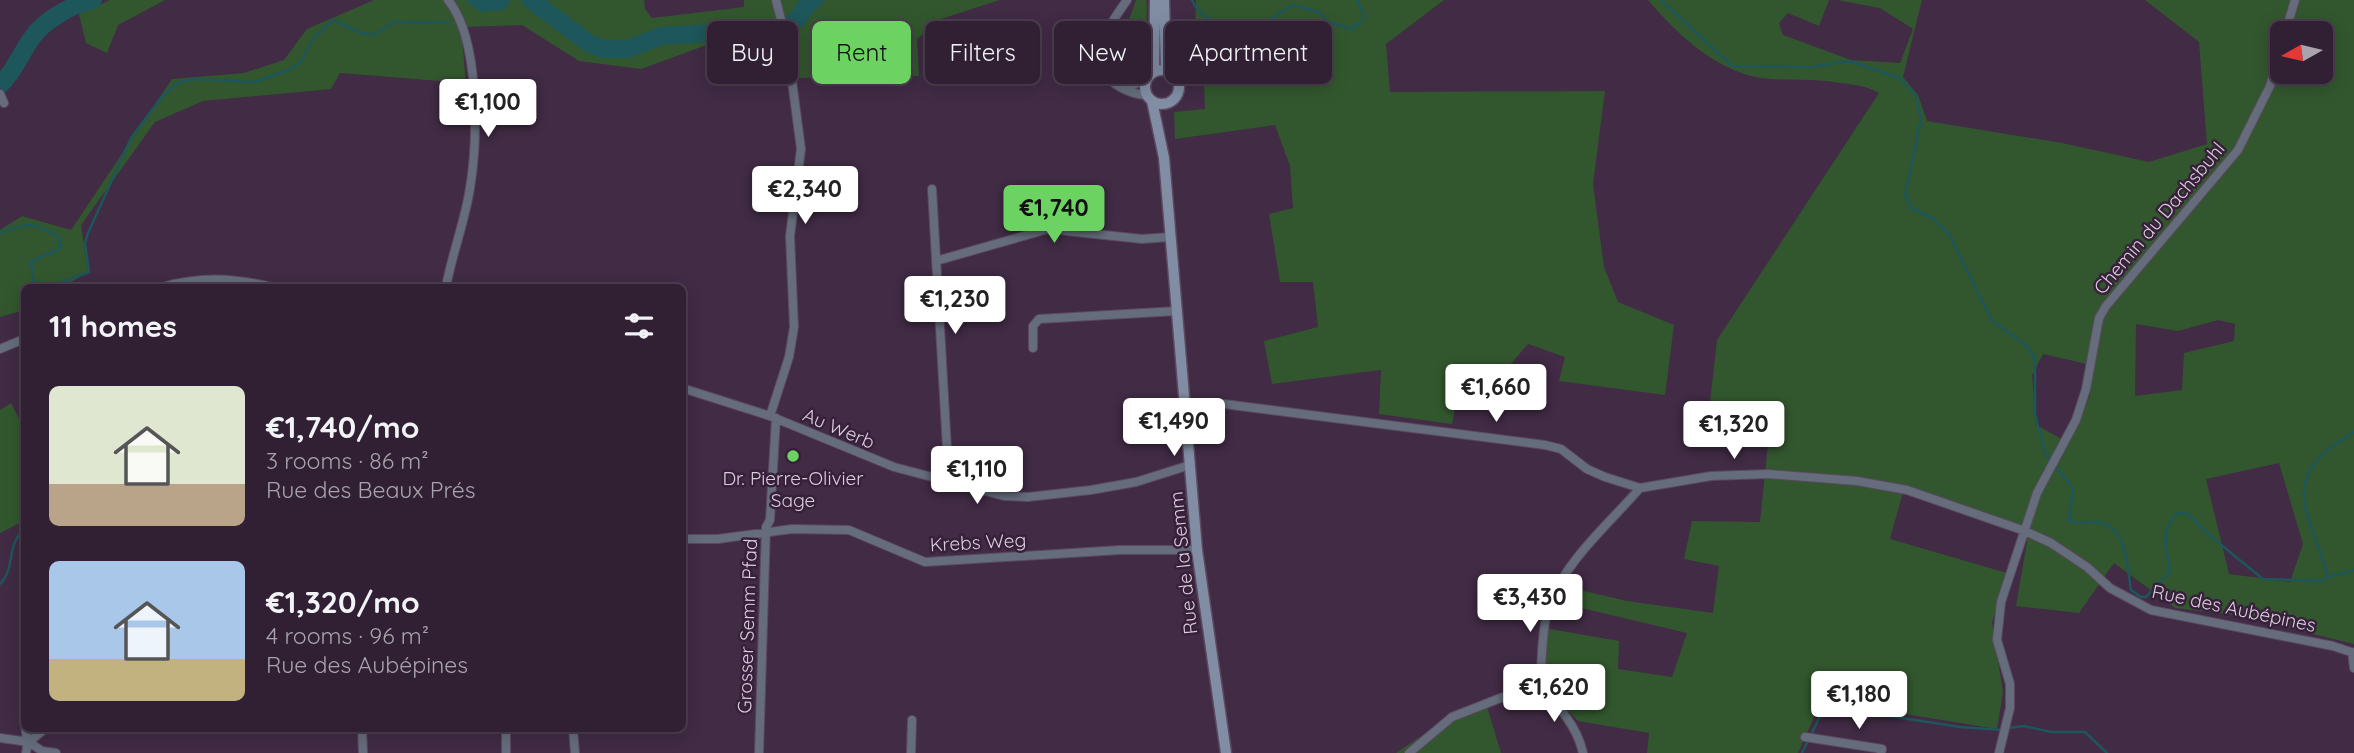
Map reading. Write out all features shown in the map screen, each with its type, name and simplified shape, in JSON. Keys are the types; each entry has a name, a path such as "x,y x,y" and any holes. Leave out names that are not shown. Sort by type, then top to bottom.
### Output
{"main road":[{"path":"1155,0 1151,75 1165,71"},
{"path":"1164,0 1165,36"},
{"path":"1146,84 1150,98 1168,103 1177,95 1177,84"},
{"name":"Rue de la Semm","path":"1150,98 1164,158"},
{"name":"Rue de la Semm","path":"1168,103 1164,158 1197,550 1226,753"}],"street":[{"path":"447,284 470,190 474,157 469,49 464,26 448,0"},
{"name":"Grosser Semm Pfad","path":"758,753 773,417 794,327 790,236 801,149 785,34 776,0"},
{"path":"1127,0 1101,42 1098,52 1104,75 1114,85 1150,98"},
{"path":"2289,21 2295,0"},
{"path":"1126,89 1135,84"},
{"name":"Chemin du Dachsbuhl","path":"2000,753 2010,708 2010,684 1997,640 1997,623 2025,531 2047,471 2080,410 2102,312 2238,150 2271,84"},
{"path":"932,189 949,483"},
{"path":"936,261 1048,229 1142,239 1170,237"},
{"path":"206,283 230,278 258,284"},
{"path":"1033,348 1033,326 1039,319 1177,311"},
{"path":"0,349 21,340"},
{"name":"Au Werb","path":"686,389 773,417 862,455 982,492 1028,497 1136,482 1190,465"},
{"name":"Rue des Aubépines","path":"1185,404 1224,404 1542,445 1561,449 1587,469 1605,477 1640,488 1711,476 1796,474 1907,490 2025,531 2051,543 2087,567 2110,588 2151,610 2333,646 2353,653"},
{"path":"1539,689 1547,615 1554,594 1579,557 1640,488"},
{"name":"Krebs Weg","path":"686,539 766,534 792,529 849,530 925,562 1120,550 1197,550"},
{"path":"2353,653 2354,668"},
{"path":"1409,753 1452,717 1503,697 1539,689"},
{"path":"1539,689 1559,706 1575,730 1583,753"},
{"path":"911,753 912,720"},
{"path":"25,732 29,742"},
{"path":"26,753 29,742 41,732"},
{"path":"362,732 363,753"},
{"path":"506,732 506,753"},
{"path":"573,732 575,753"},
{"path":"1805,737 1882,749 1881,753"},
{"path":"0,738 29,742 43,751 56,753"}],"shaded area":[{"path":"110,0 165,0 118,25 107,53 86,43 79,14"},
{"path":"374,0 644,0 645,9 652,18 744,7 744,0 1000,0 939,21 925,21 925,32 917,39 919,76 911,76 911,21 812,21 812,78 798,78 798,21 707,21 707,45 641,69 579,61 522,25 461,27 466,83 340,73 331,89 203,101 155,122 81,225 88,272 68,284 21,284 21,311 0,317 0,230 22,216 71,230 172,79 244,73 284,60 307,29"},
{"path":"465,0 511,0 504,10 480,12"},
{"path":"1136,0 1146,0 1147,21 1128,21"},
{"path":"1196,0 1444,0 1386,44 1390,92 1605,91 1593,184 1604,267 1618,302 1674,325 1665,395 1559,381 1565,357 1528,344 1484,395 1459,388 1452,424 1379,414 1381,370 1272,384 1264,341 1318,327 1313,282 1280,282 1269,214 1293,208 1290,166 1275,125 1175,139 1174,112 1205,109 1204,84 1332,84 1332,21 1196,21"},
{"path":"1648,0 1829,0 1819,26 1788,13 1779,23 1783,35 1851,60 1900,63 1913,29 1880,8 1837,0 1922,0 1903,77 1918,95 1927,121 2062,143 2149,162 2207,144 2199,42 2145,0 2354,0 2354,644 2235,615 2175,608 2114,563 2079,613 2016,606 2028,536 1903,492 1890,539 2007,573 1992,623 2003,692 1997,729 1825,701 1817,711 1798,753 1647,753 1649,733 1578,721 1542,684 1544,628 1619,641 1618,669 1672,677 1687,633 1556,602 1567,587 1627,601 1713,613 1719,566 1684,559 1692,521 1760,522 1771,414 1709,411 1717,340 1879,93 1854,85 1818,80 1751,76 1721,64 1682,35","holes":["2218,320 2235,324 2234,341 2184,353 2182,390 2135,396 2136,324 2178,331","2043,354 2087,364 2090,395 2069,443 2036,425 2032,375","2279,463 2303,544 2290,582 2229,574 2206,479"]},
{"path":"11,403 21,422 21,522 0,533 0,410"},
{"path":"1485,700 1501,753 1396,753 1464,707"}],"waterway":[{"path":"0,85 36,32 67,10 93,0"},
{"path":"531,0 590,44 603,49 628,49 661,36 775,29 793,22 814,0"},
{"path":"1192,0 1201,13 1215,22 1232,28 1248,29 1265,23 1292,5 1318,12 1328,22 1352,29 1365,17 1357,0"},
{"path":"1661,0 1732,66 1810,67 1849,61 1900,78 1916,96 1921,119 1905,195 1911,208 1932,218 1949,234 1992,321 2027,346 2035,359 2035,414 2045,453 2051,461"},
{"path":"56,284 89,272 85,243 88,233 131,138 161,98 178,83 193,79 255,82 286,71 300,63 314,38 333,20 361,33 374,35 394,22 450,23"},
{"path":"0,233 30,225 43,228 59,237 60,249 31,261 33,280 39,284"},
{"path":"2055,466 2073,488 2069,521 2096,522 2114,531 2124,548 2131,590 2141,597 2146,597 2170,571 2166,533 2177,513 2188,514 2209,535 2263,579 2322,581 2328,577 2307,514 2304,497 2306,480 2314,465 2329,449 2354,432"},
{"path":"0,584 8,571 15,542 21,533"},
{"path":"2328,577 2354,570"},
{"path":"1802,753 1825,706 1960,727 2002,730"},
{"path":"2008,728 2024,726 2051,732 2085,732 2107,753"}],"place":[{"name":"Dr. Pierre-Olivier Sage","path":"793,456"}]}
